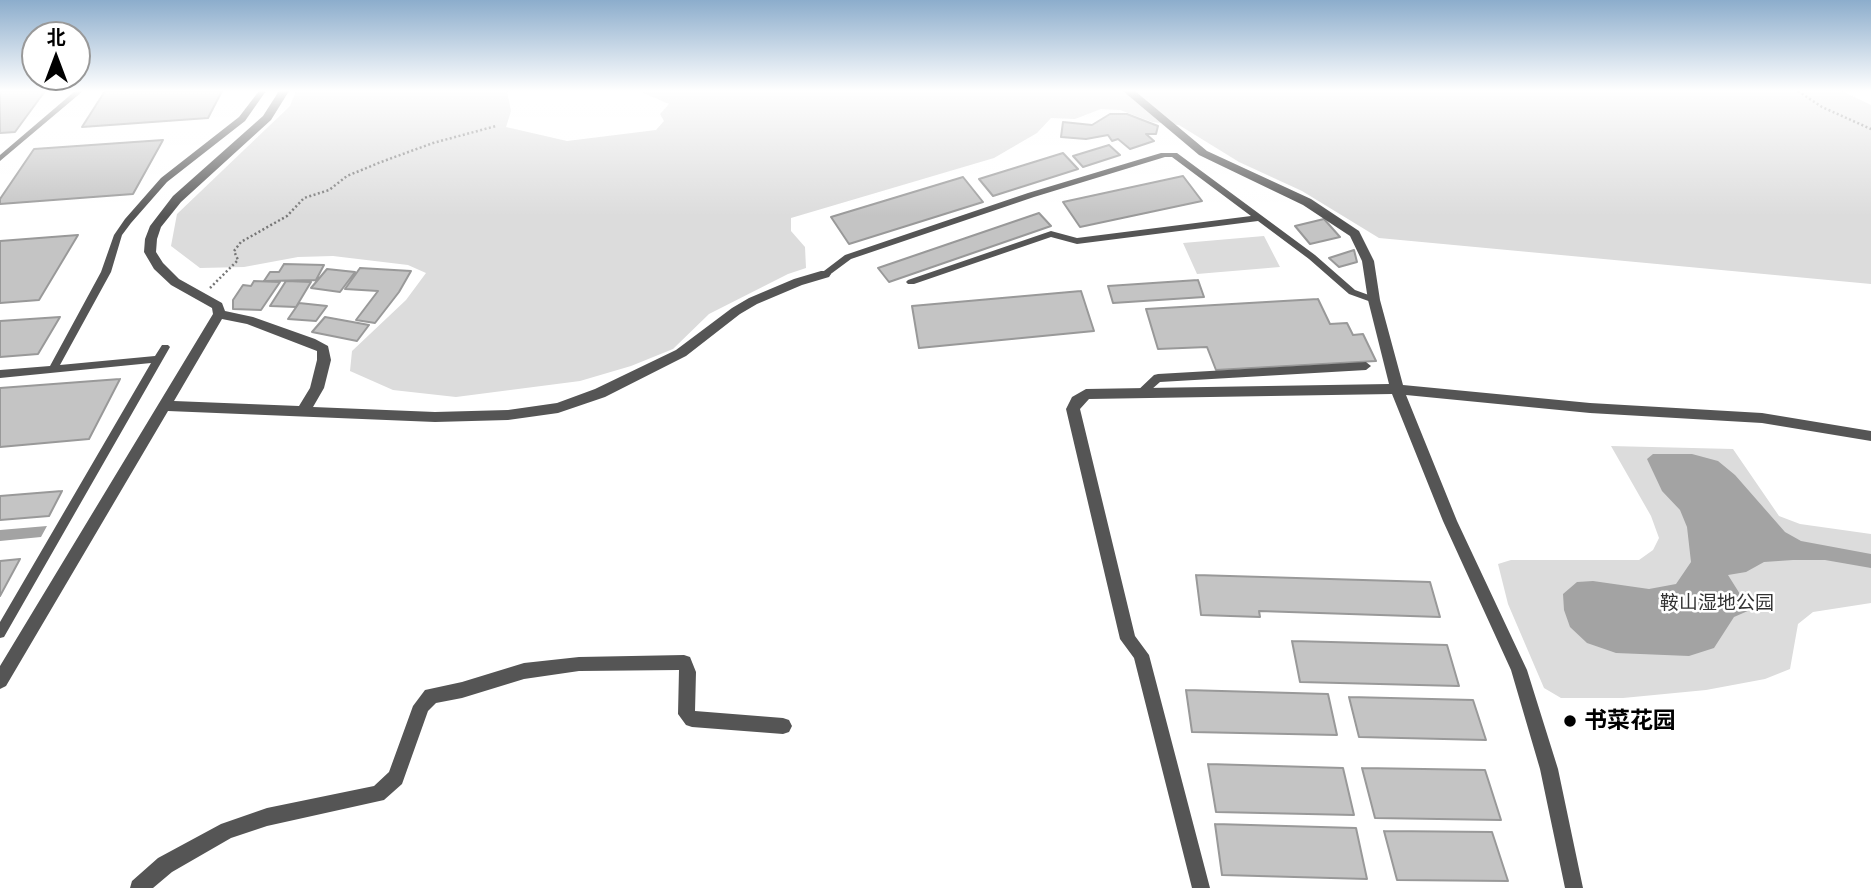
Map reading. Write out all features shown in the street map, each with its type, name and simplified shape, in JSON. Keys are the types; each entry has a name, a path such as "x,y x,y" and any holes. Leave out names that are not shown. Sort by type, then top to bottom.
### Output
{"street":[{"path":"0,681 219,314 218,306 175,282 158,266 150,252 151,239 165,212 213,164 250,132"},
{"path":"1178,132 1203,153 1307,202 1355,234 1368,261 1374,300 1397,389 1450,521 1519,670 1549,769 1574,888"},
{"path":"164,406 435,417 508,415 558,408 600,393 681,354 753,301 797,282 825,274"},
{"path":"219,314 249,320 323,349 324,360 317,388 304,410"},
{"path":"1200,888 1141,655 1128,639 1073,409 1077,401 1086,394 1397,389 1590,408 1762,418 1871,436"},
{"path":"139,888 165,865 227,830 267,817 378,794 396,778 421,706 431,696 462,690 524,671 579,664 684,662 688,672 686,714 692,719 782,726"}],"lane":[{"path":"0,159 32,132"},
{"path":"53,369 106,272 118,235 128,221 164,180 225,132"},
{"path":"825,274 848,257 1031,195 1164,155 1183,159 1352,292 1374,300"},
{"path":"911,282 1051,234 1077,242 1260,218"},
{"path":"0,633 165,347"},
{"path":"0,374 158,359"},
{"path":"1139,394 1158,378 1366,366"}],"path":[{"path":"202,298 238,260 234,251 241,242 287,216 304,198 329,190 347,176 381,162 472,132"}],"green space":[{"path":"262,132 530,132 567,141 636,132 1038,132 994,158 791,218 791,231 805,247 806,268 788,274 709,314 673,349 631,366 580,381 456,397 393,390 350,371 352,351 406,300 426,273 408,265 333,256 298,257 244,267 200,268 171,246 177,214"},
{"path":"1191,132 1871,132 1871,284 1379,238 1302,191 1239,162"},
{"path":"1264,236 1280,267 1197,274 1183,243"},
{"name":"鞍山湿地公园","path":"1611,446 1733,449 1779,516 1800,524 1871,534 1871,603 1813,612 1798,624 1790,669 1765,679 1706,690 1623,698 1561,698 1544,688 1508,604 1498,564 1511,560 1639,560 1653,550 1659,538 1651,516"}],"shaded area":[{"path":"1653,454 1692,454 1718,461 1735,475 1785,532 1801,541 1871,554 1871,568 1825,560 1793,560 1764,562 1746,572 1728,575 1750,610 1734,617 1714,648 1689,656 1616,653 1587,643 1570,627 1564,610 1563,594 1577,582 1593,581 1649,589 1676,584 1691,562 1687,527 1680,510 1662,491 1647,459"},
{"path":"47,526 41,537 0,541 0,530"}],"building":[{"path":"1062,132 1156,132 1146,134 1154,141 1130,149 1118,139 1112,141 1108,135 1086,139 1061,137"},
{"path":"163,140 133,194 0,204 0,199 34,149"},
{"path":"1109,145 1120,155 1083,167 1073,156"},
{"path":"1063,153 1078,169 993,196 979,179"},
{"path":"1183,176 1202,201 1080,227 1063,202"},
{"path":"963,177 983,202 849,244 831,217"},
{"path":"1039,213 1051,226 889,282 878,268"},
{"path":"1324,219 1340,237 1310,244 1295,226"},
{"path":"78,235 39,300 0,303 0,241"},
{"path":"1354,250 1357,262 1339,267 1329,258"},
{"path":"284,264 324,265 316,280 264,281 270,272 279,272"},
{"path":"360,268 411,271 375,323 356,320 378,291 345,289"},
{"path":"327,269 355,272 340,292 311,288"},
{"path":"1198,280 1204,297 1113,303 1108,286"},
{"path":"254,281 280,282 261,310 233,309 233,300 243,285 251,286"},
{"path":"286,281 311,282 296,307 270,306"},
{"path":"1081,291 1094,331 919,348 912,306"},
{"path":"1318,299 1330,324 1347,323 1353,335 1363,334 1376,361 1216,370 1207,347 1158,349 1146,309"},
{"path":"299,303 327,306 316,321 288,319"},
{"path":"60,317 38,354 0,357 0,321"},
{"path":"325,317 369,325 357,341 312,332"},
{"path":"120,379 89,439 0,447 0,388"},
{"path":"62,491 49,516 0,520 0,496"},
{"path":"20,559 0,596 0,561"},
{"path":"1196,575 1430,582 1440,617 1259,611 1260,617 1201,615"},
{"path":"1292,641 1447,645 1459,686 1300,682"},
{"path":"1186,690 1328,694 1337,735 1192,732"},
{"path":"1349,697 1473,700 1486,740 1359,737"},
{"path":"1208,764 1343,768 1354,815 1216,812"},
{"path":"1362,768 1485,770 1501,820 1375,818"},
{"path":"1215,824 1356,828 1367,879 1222,875"},
{"path":"1384,831 1492,832 1508,881 1397,880"}],"place":[{"name":"书菜花园","path":"1570,721"}]}
